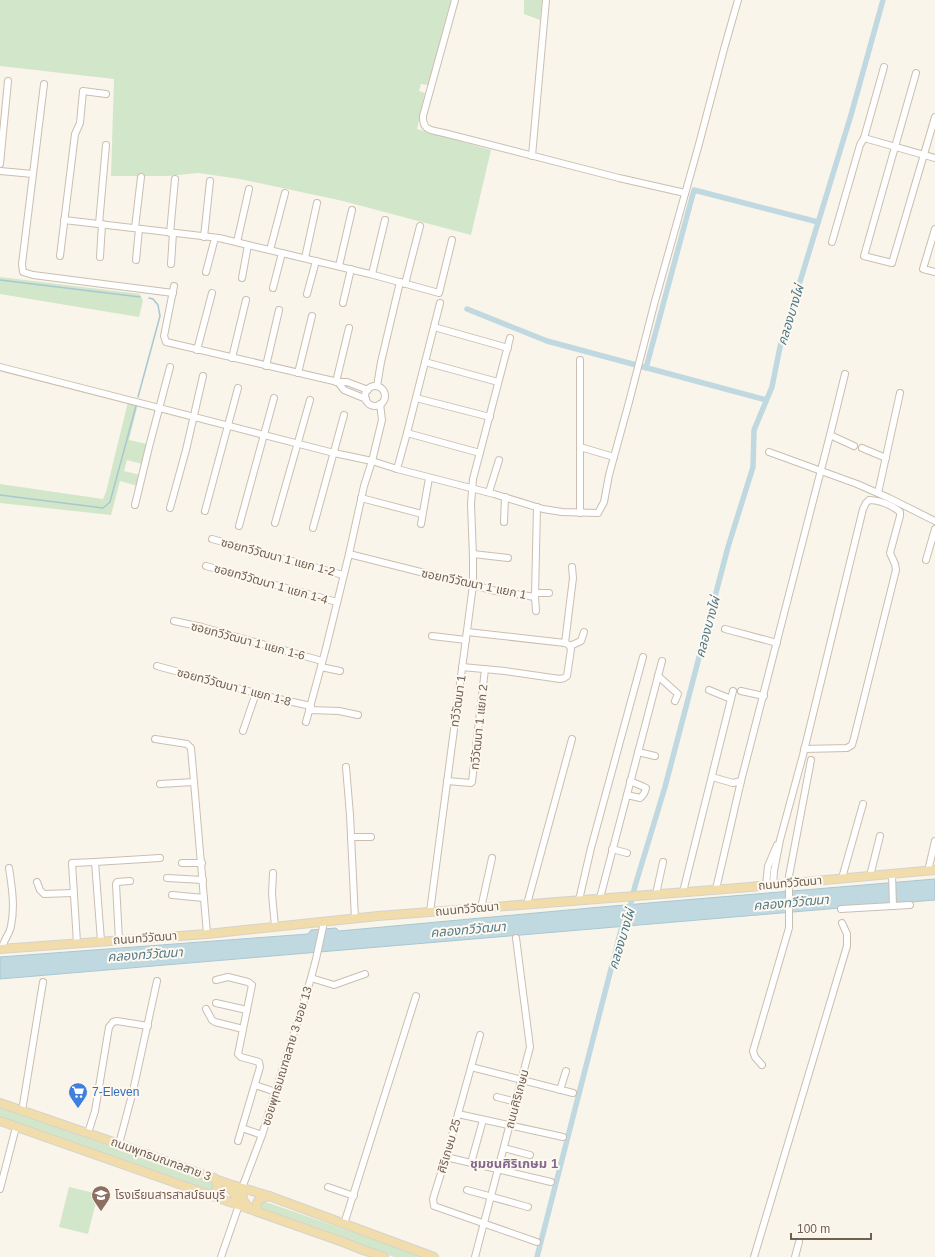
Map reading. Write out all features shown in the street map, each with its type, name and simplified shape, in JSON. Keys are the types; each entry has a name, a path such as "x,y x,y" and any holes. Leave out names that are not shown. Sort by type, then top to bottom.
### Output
{"main road":[{"name":"ถนนทวีวัฒนา","path":"1,949 207,934 275,927 323,926 355,919 430,912 842,878 870,876 892,878 932,870"},
{"name":"ถนนพุทธมณฑลสาย 3","path":"0,1103 226,1183 269,1196 434,1257"},
{"name":"ถนนพุทธมณฑลสาย 3","path":"0,1121 384,1257"},
{"path":"209,1195 215,1192 218,1186 214,1178"},
{"path":"226,1183 234,1193 239,1206"},
{"path":"242,1188 243,1200 255,1211 257,1202 262,1197 269,1196"}],"street":[{"path":"455,0 423,116 422,123 425,126 430,130 685,193"},
{"path":"532,156 546,0"},
{"path":"0,367 298,444 372,461 429,478 489,492 537,507 562,512 598,513 602,508 660,280 738,0"},
{"path":"832,242 884,67"},
{"path":"916,73 864,256 892,263 935,116"},
{"path":"0,164 8,81"},
{"path":"44,84 22,264 23,272 33,275 173,290 164,336 166,342 337,382 347,382 368,390"},
{"path":"60,256 75,134 80,123 83,91 106,94"},
{"path":"864,138 935,158"},
{"path":"100,257 106,145"},
{"path":"0,171 33,174"},
{"path":"136,260 140,177"},
{"path":"171,264 175,179"},
{"path":"204,237 210,181"},
{"path":"237,242 249,189"},
{"path":"270,250 285,193"},
{"path":"305,258 318,203"},
{"path":"339,266 352,210"},
{"path":"64,220 237,242 372,274 439,293 452,240"},
{"path":"372,274 385,220"},
{"path":"377,386 381,362 402,283 420,226"},
{"path":"935,229 923,269 935,272"},
{"path":"206,272 215,238"},
{"path":"242,278 248,245"},
{"path":"274,288 282,253"},
{"path":"307,294 316,261"},
{"path":"343,304 351,269"},
{"path":"197,350 212,293"},
{"path":"232,358 246,300"},
{"path":"397,469 440,303"},
{"path":"266,366 279,310"},
{"path":"298,373 312,316"},
{"path":"434,327 508,348"},
{"path":"337,382 349,328"},
{"name":"ทวีวัฒนา 1","path":"430,912 473,585 471,492 473,479 510,338"},
{"path":"580,360 580,513"},
{"path":"424,362 498,382"},
{"path":"135,504 170,367"},
{"path":"716,889 741,782 822,470 845,374"},
{"path":"170,508 203,376"},
{"path":"337,382 344,390 366,399 373,405 380,404 384,401 385,394 382,388 372,386 366,393 366,399"},
{"path":"205,511 238,388"},
{"path":"878,493 900,393"},
{"path":"239,526 274,398"},
{"path":"416,398 490,417"},
{"path":"275,523 310,400"},
{"path":"306,722 322,664 361,498 382,420 380,404"},
{"path":"313,528 344,415"},
{"path":"407,433 480,453"},
{"path":"830,435 854,446"},
{"path":"580,447 614,457"},
{"path":"862,448 886,458"},
{"path":"769,452 822,470 878,493 935,521"},
{"path":"489,492 499,460"},
{"path":"421,524 429,478"},
{"path":"504,522 505,497"},
{"path":"361,498 422,514"},
{"path":"770,885 768,866 773,852 780,840 864,509 869,500 879,502 900,512 890,553 896,570 852,745 847,748 804,749"},
{"name":"ซอยทวีวัฒนา 1 แยก 1","path":"349,554 513,594 535,595 537,507"},
{"path":"926,560 935,529"},
{"name":"ซอยทวีวัฒนา 1 แยก 1-2","path":"212,540 343,575"},
{"path":"473,554 508,558"},
{"name":"ซอยทวีวัฒนา 1 แยก 1-4","path":"206,566 337,602"},
{"path":"462,666 560,679 567,676 571,649 568,645 573,578 572,567"},
{"path":"536,611 535,595 549,593"},
{"name":"ซอยทวีวัฒนา 1 แยก 1-6","path":"174,621 202,627 322,664 340,671"},
{"path":"725,629 777,643"},
{"path":"467,632 568,645 581,641 584,632"},
{"path":"432,636 466,640"},
{"path":"579,900 591,848 643,657"},
{"path":"600,898 662,661"},
{"name":"ซอยทวีวัฒนา 1 แยก 1-8","path":"157,666 310,708 339,711 358,715"},
{"name":"ทวีวัฒนา 1 แยก 2","path":"447,781 464,783 472,782 485,669"},
{"path":"658,676 678,694 675,701"},
{"path":"709,690 731,699"},
{"path":"683,892 733,691"},
{"path":"741,691 764,696"},
{"path":"243,731 256,693"},
{"path":"155,739 189,745 191,748 207,934"},
{"path":"527,904 572,739"},
{"path":"638,752 655,756"},
{"path":"762,1065 755,1058 753,1052 790,923 788,883 799,815 811,760"},
{"path":"346,767 355,919"},
{"path":"712,777 733,783 741,782"},
{"path":"627,795 640,798 646,791 646,788 630,781"},
{"path":"160,784 194,782"},
{"path":"842,878 863,804"},
{"path":"870,876 880,836"},
{"path":"351,837 371,837"},
{"path":"932,870 935,841"},
{"path":"612,849 627,853"},
{"path":"77,943 72,863 160,858"},
{"path":"481,908 492,858"},
{"path":"95,862 101,941"},
{"path":"656,894 663,862"},
{"path":"182,863 202,863"},
{"path":"1,949 3,941 11,926 13,913 9,868"},
{"path":"273,873 272,894 275,927"},
{"path":"166,878 203,880"},
{"path":"892,878 893,906"},
{"path":"119,940 116,884 117,882 130,881"},
{"path":"37,882 40,890 44,894 73,893"},
{"path":"172,895 204,898"},
{"path":"841,909 910,905"},
{"path":"754,1257 847,946 847,934 842,923"},
{"name":"ซอยพุทธมณฑลสาย 3 ซอย 13","path":"242,1188 276,1092 311,978 323,926"},
{"name":"ถนนศิริเกษม","path":"475,1257 530,1047 516,938"},
{"path":"311,978 334,985 365,974"},
{"path":"216,980 228,977 251,983 244,1029 238,1054 241,1057 259,1062 260,1064 238,1141"},
{"path":"119,1144 133,1091 157,981"},
{"path":"22,1111 43,982"},
{"path":"344,1224 416,996"},
{"path":"216,1003 247,1010"},
{"path":"206,1009 212,1020 215,1022 244,1029"},
{"path":"88,1134 95,1110 109,1027 113,1022 117,1021 148,1026"},
{"name":"ศิริเกษม 25","path":"480,1035 433,1199 433,1204 434,1206 484,1223"},
{"path":"471,1068 573,1093"},
{"path":"560,1090 566,1071"},
{"path":"255,1085 276,1092"},
{"path":"497,1097 516,1102"},
{"path":"458,1114 563,1137"},
{"path":"470,1163 483,1120"},
{"path":"0,1189 16,1127"},
{"path":"242,1128 262,1135"},
{"path":"504,1148 530,1155"},
{"path":"446,1157 551,1182"},
{"path":"328,1187 354,1196"},
{"path":"467,1190 491,1198 528,1207"},
{"path":"221,1257 239,1206"},
{"path":"484,1223 537,1242"},
{"path":"795,1257 800,1242"}],"green space":[{"path":"0,0 451,0 428,85 421,84 419,91 425,93 417,129 491,150 471,235 343,201 240,179 198,173 168,176 111,176 114,79 0,66"},
{"path":"524,0 542,0 540,20 524,14"},
{"path":"0,277 140,294 143,301 139,317 0,294"},
{"path":"128,402 138,404 129,440 147,444 142,464 127,460 124,471 140,475 138,486 120,481 111,515 0,503 0,484 103,499"},
{"path":"0,1107 213,1183 214,1186 209,1191 0,1117"},
{"path":"69,1187 98,1194 88,1234 59,1227"},
{"path":"266,1202 424,1257 394,1257 352,1243 261,1209 259,1203"}],"water":[{"name":"คลองทวีวัฒนา","path":"935,879 935,900 0,979 0,957 308,934 311,930 336,928 339,931"}],"waterway":[{"name":"คลองบางไผ่","path":"629,911 635,886 665,787 728,547 753,467 754,430 772,387 780,347 851,115 883,0"},
{"path":"646,368 694,190 818,222"},
{"path":"0,280 140,297"},
{"path":"138,397 160,316 158,305 153,299 149,298"},
{"path":"467,309 547,341 766,400"},
{"path":"0,495 103,508 110,502 136,406"},
{"name":"คลองบางไผ่","path":"537,1257 621,930 626,921"}],"place":[{"name":"7-Eleven","path":"78,1109"},
{"name":"โรงเรียนสารสาสน์ธนบุรี","path":"101,1212"}],"district":[{"name":"ชุมชนศิริเกษม 1","path":"514,1163"}]}
